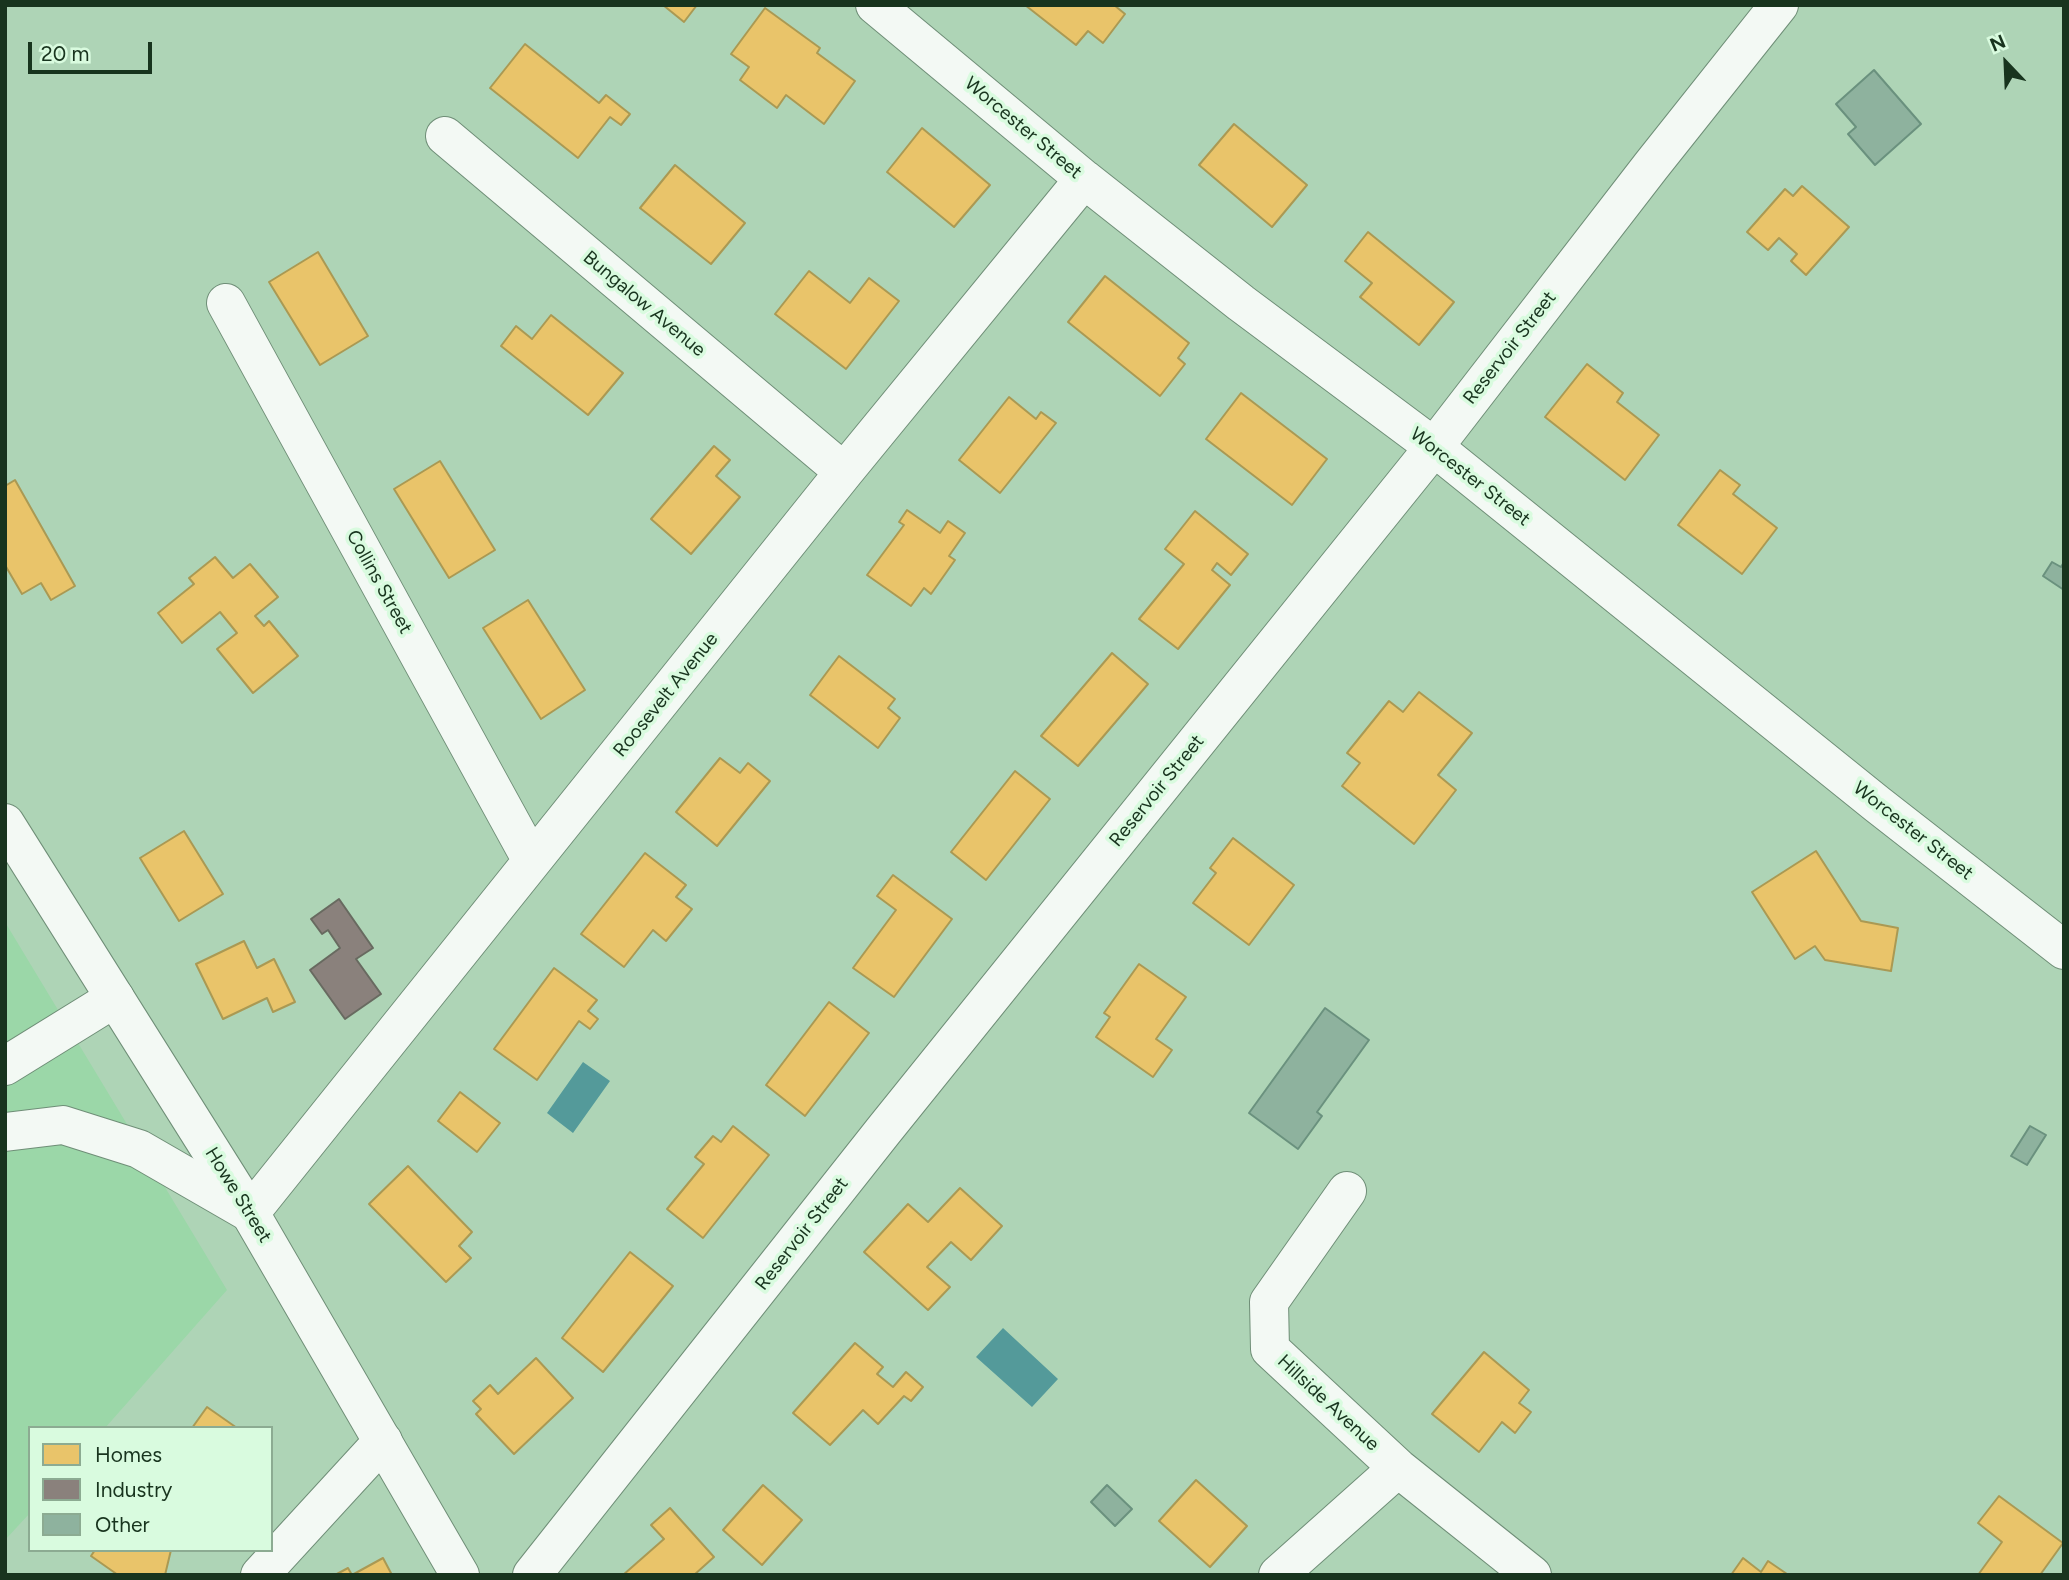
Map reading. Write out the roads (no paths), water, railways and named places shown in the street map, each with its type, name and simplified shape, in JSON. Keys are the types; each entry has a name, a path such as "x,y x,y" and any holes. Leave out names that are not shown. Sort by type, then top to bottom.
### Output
{"street":[{"name":"Worcester Street","path":"875,5 1084,179 1241,303 1434,447 1877,804 2064,950"},
{"name":"Reservoir Street","path":"532,1575 884,1130 1434,447 1642,177 1779,5"},
{"name":"Bungalow Avenue","path":"445,136 844,472"},
{"name":"Roosevelt Avenue","path":"250,1213 844,472 1084,179"},
{"name":"Collins Street","path":"226,303 532,861"},
{"name":"Howe Street","path":"5,823 250,1213 460,1575"},
{"path":"5,1066 115,998"},
{"path":"5,1132 63,1125 139,1149 250,1213"},
{"name":"Hillside Avenue","path":"1347,1191 1269,1302 1270,1349 1398,1468 1532,1575"},
{"path":"260,1575 383,1441"},
{"path":"1278,1575 1398,1468"}],"water":[{"path":"583,1062 610,1081 573,1133 547,1113"},
{"path":"1003,1328 1058,1379 1032,1407 976,1357"}]}
